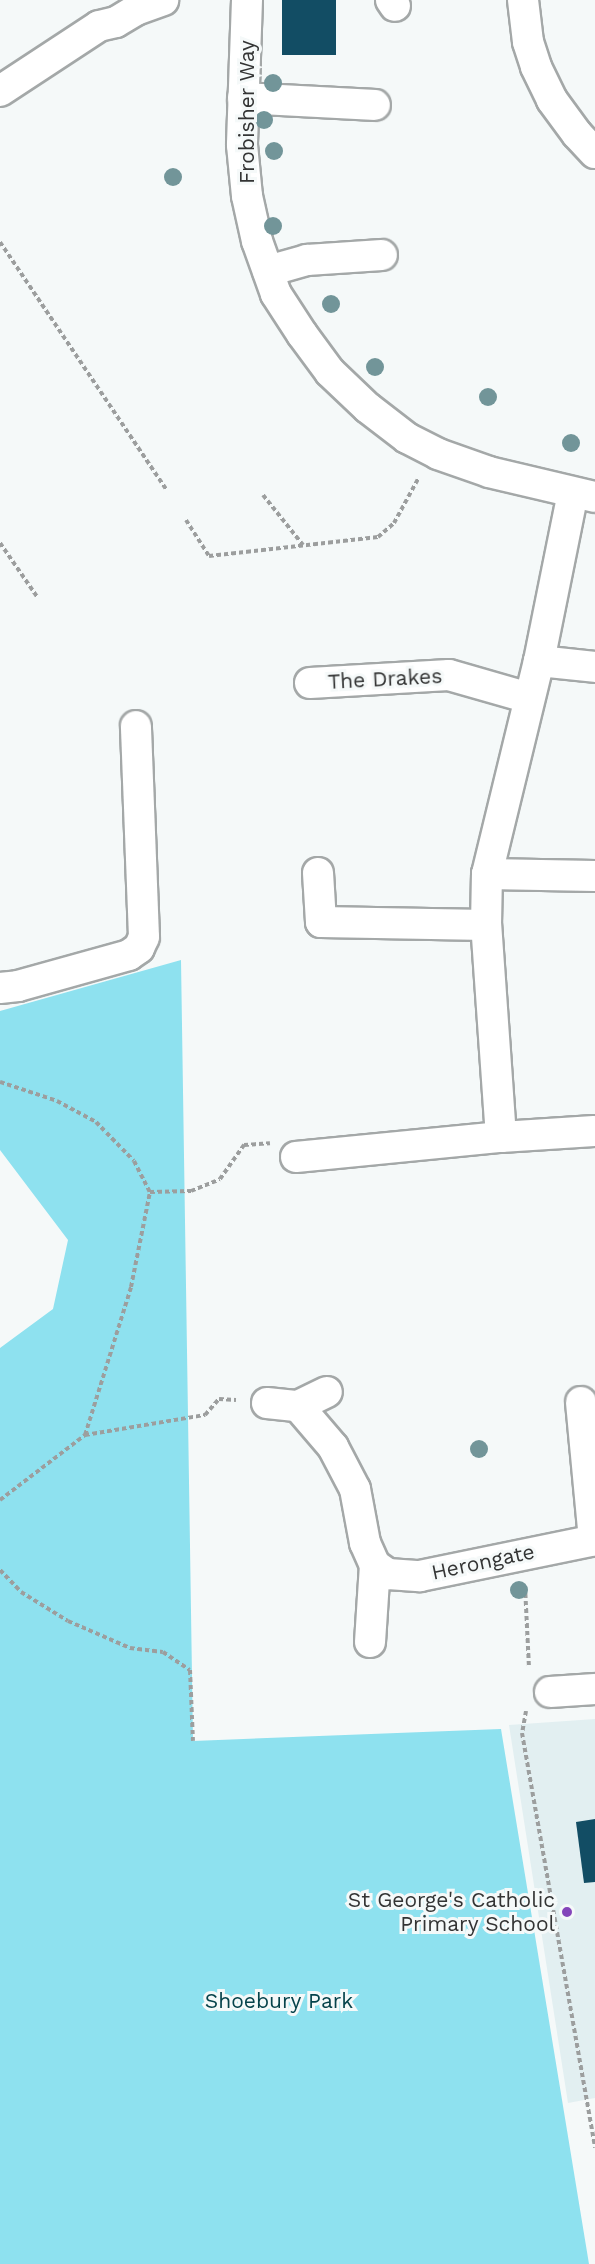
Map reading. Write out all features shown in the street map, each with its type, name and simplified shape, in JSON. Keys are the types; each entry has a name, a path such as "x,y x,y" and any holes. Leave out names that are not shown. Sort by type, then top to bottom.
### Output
{"street":[{"path":"0,91 99,26 116,22 136,10 163,0"},
{"path":"235,0 247,0"},
{"name":"Frobisher Way","path":"247,0 242,145 247,196 257,241 276,294 330,372 368,408 407,438 438,454 489,472 584,495"},
{"path":"523,0 528,42 536,68 552,100 577,134 595,153"},
{"path":"243,98 375,105"},
{"path":"268,272 307,260 382,255"},
{"path":"501,1137 486,926 487,874 529,698 584,495"},
{"path":"539,661 595,667"},
{"name":"The Drakes","path":"310,683 449,675 529,698"},
{"path":"0,988 18,986 129,955 139,948 144,937 136,726"},
{"path":"318,873 321,922 486,926"},
{"path":"487,874 595,876"},
{"path":"296,1158 501,1137 594,1131"},
{"path":"267,1403 298,1406 327,1392"},
{"name":"Herongate","path":"375,1564 387,1574 420,1576 524,1552 595,1540 581,1402"},
{"path":"298,1406 333,1447 356,1489 365,1543 375,1564 370,1642"},
{"path":"535,1692 595,1689"}],"path":[{"path":"0,242 166,489"},
{"path":"186,520 209,556 378,537 394,523 418,479"},
{"path":"263,495 303,545"},
{"path":"0,543 38,598"},
{"path":"0,1082 57,1101 96,1122 134,1161 150,1192 131,1287 85,1435"},
{"path":"150,1192 191,1191 220,1179 244,1145 295,1141 296,1158"},
{"path":"0,1500 85,1435 205,1415 219,1399 267,1403"},
{"path":"524,1552 535,1692 522,1733 595,2148"},
{"path":"0,1570 21,1592 68,1621 130,1648 164,1652 189,1671 193,1741"}],"shaded area":[{"name":"St George's Catholic Primary School","path":"595,1719 595,2098 568,2103 509,1725"}],"green space":[{"name":"Shoebury Park","path":"181,960 193,1741 501,1729 589,2264 0,2264 0,1348 53,1309 68,1240 0,1150 0,1011"}],"building":[{"path":"282,0 336,0 336,55 282,55"},
{"path":"595,1819 595,1882 584,1883 576,1822"}],"place":[{"name":"St George's Catholic Primary School","path":"567,1912"}]}
